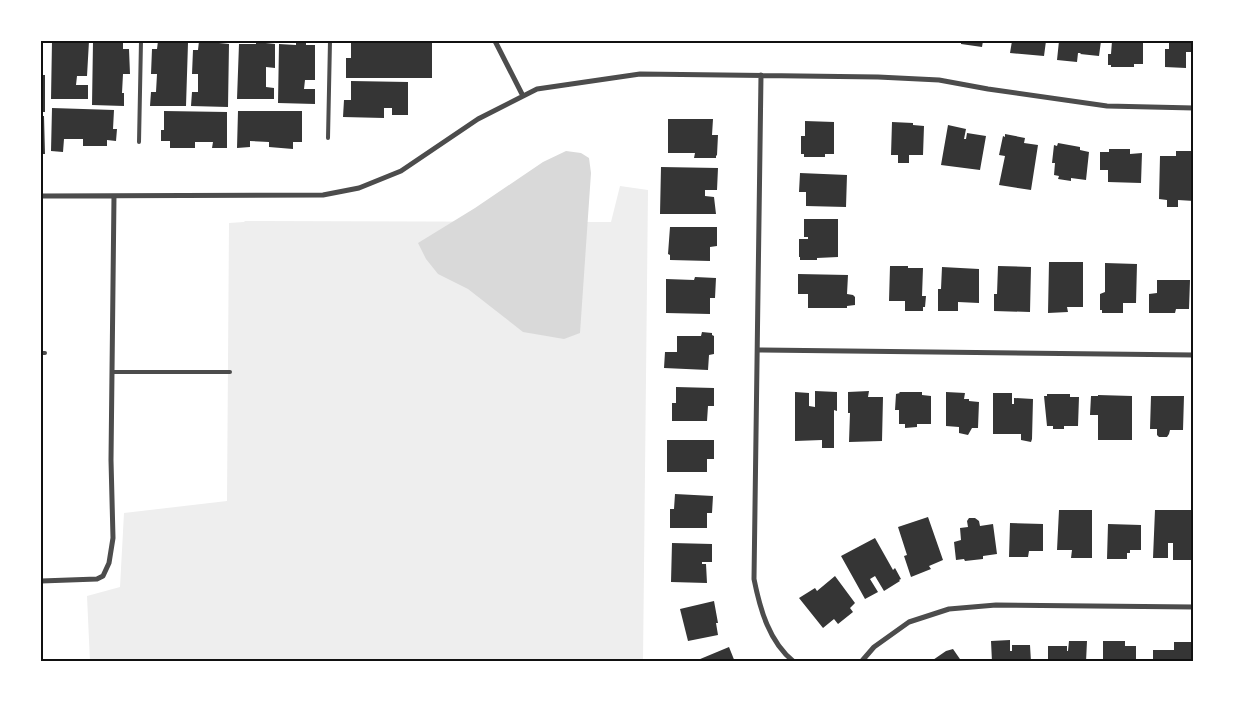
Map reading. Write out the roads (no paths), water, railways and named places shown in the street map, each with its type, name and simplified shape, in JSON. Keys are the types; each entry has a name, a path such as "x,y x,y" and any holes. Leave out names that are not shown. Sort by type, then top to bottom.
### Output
{"street":[{"path":"497,42 523,96"},
{"path":"41,196 323,195 359,188 401,171 478,119 537,89 640,74 878,77 939,80 1106,106 1194,108"},
{"path":"761,76 754,579 759,606 771,634 787,656 794,662"},
{"path":"41,581 97,579 103,576 110,563 113,538 111,460 114,196"},
{"path":"758,350 1194,355"},
{"path":"861,662 874,647 909,622 949,609 996,605 1194,607"}],"lane":[{"path":"139,142 141,41"},
{"path":"328,138 330,41"},
{"path":"112,372 230,372"}]}
